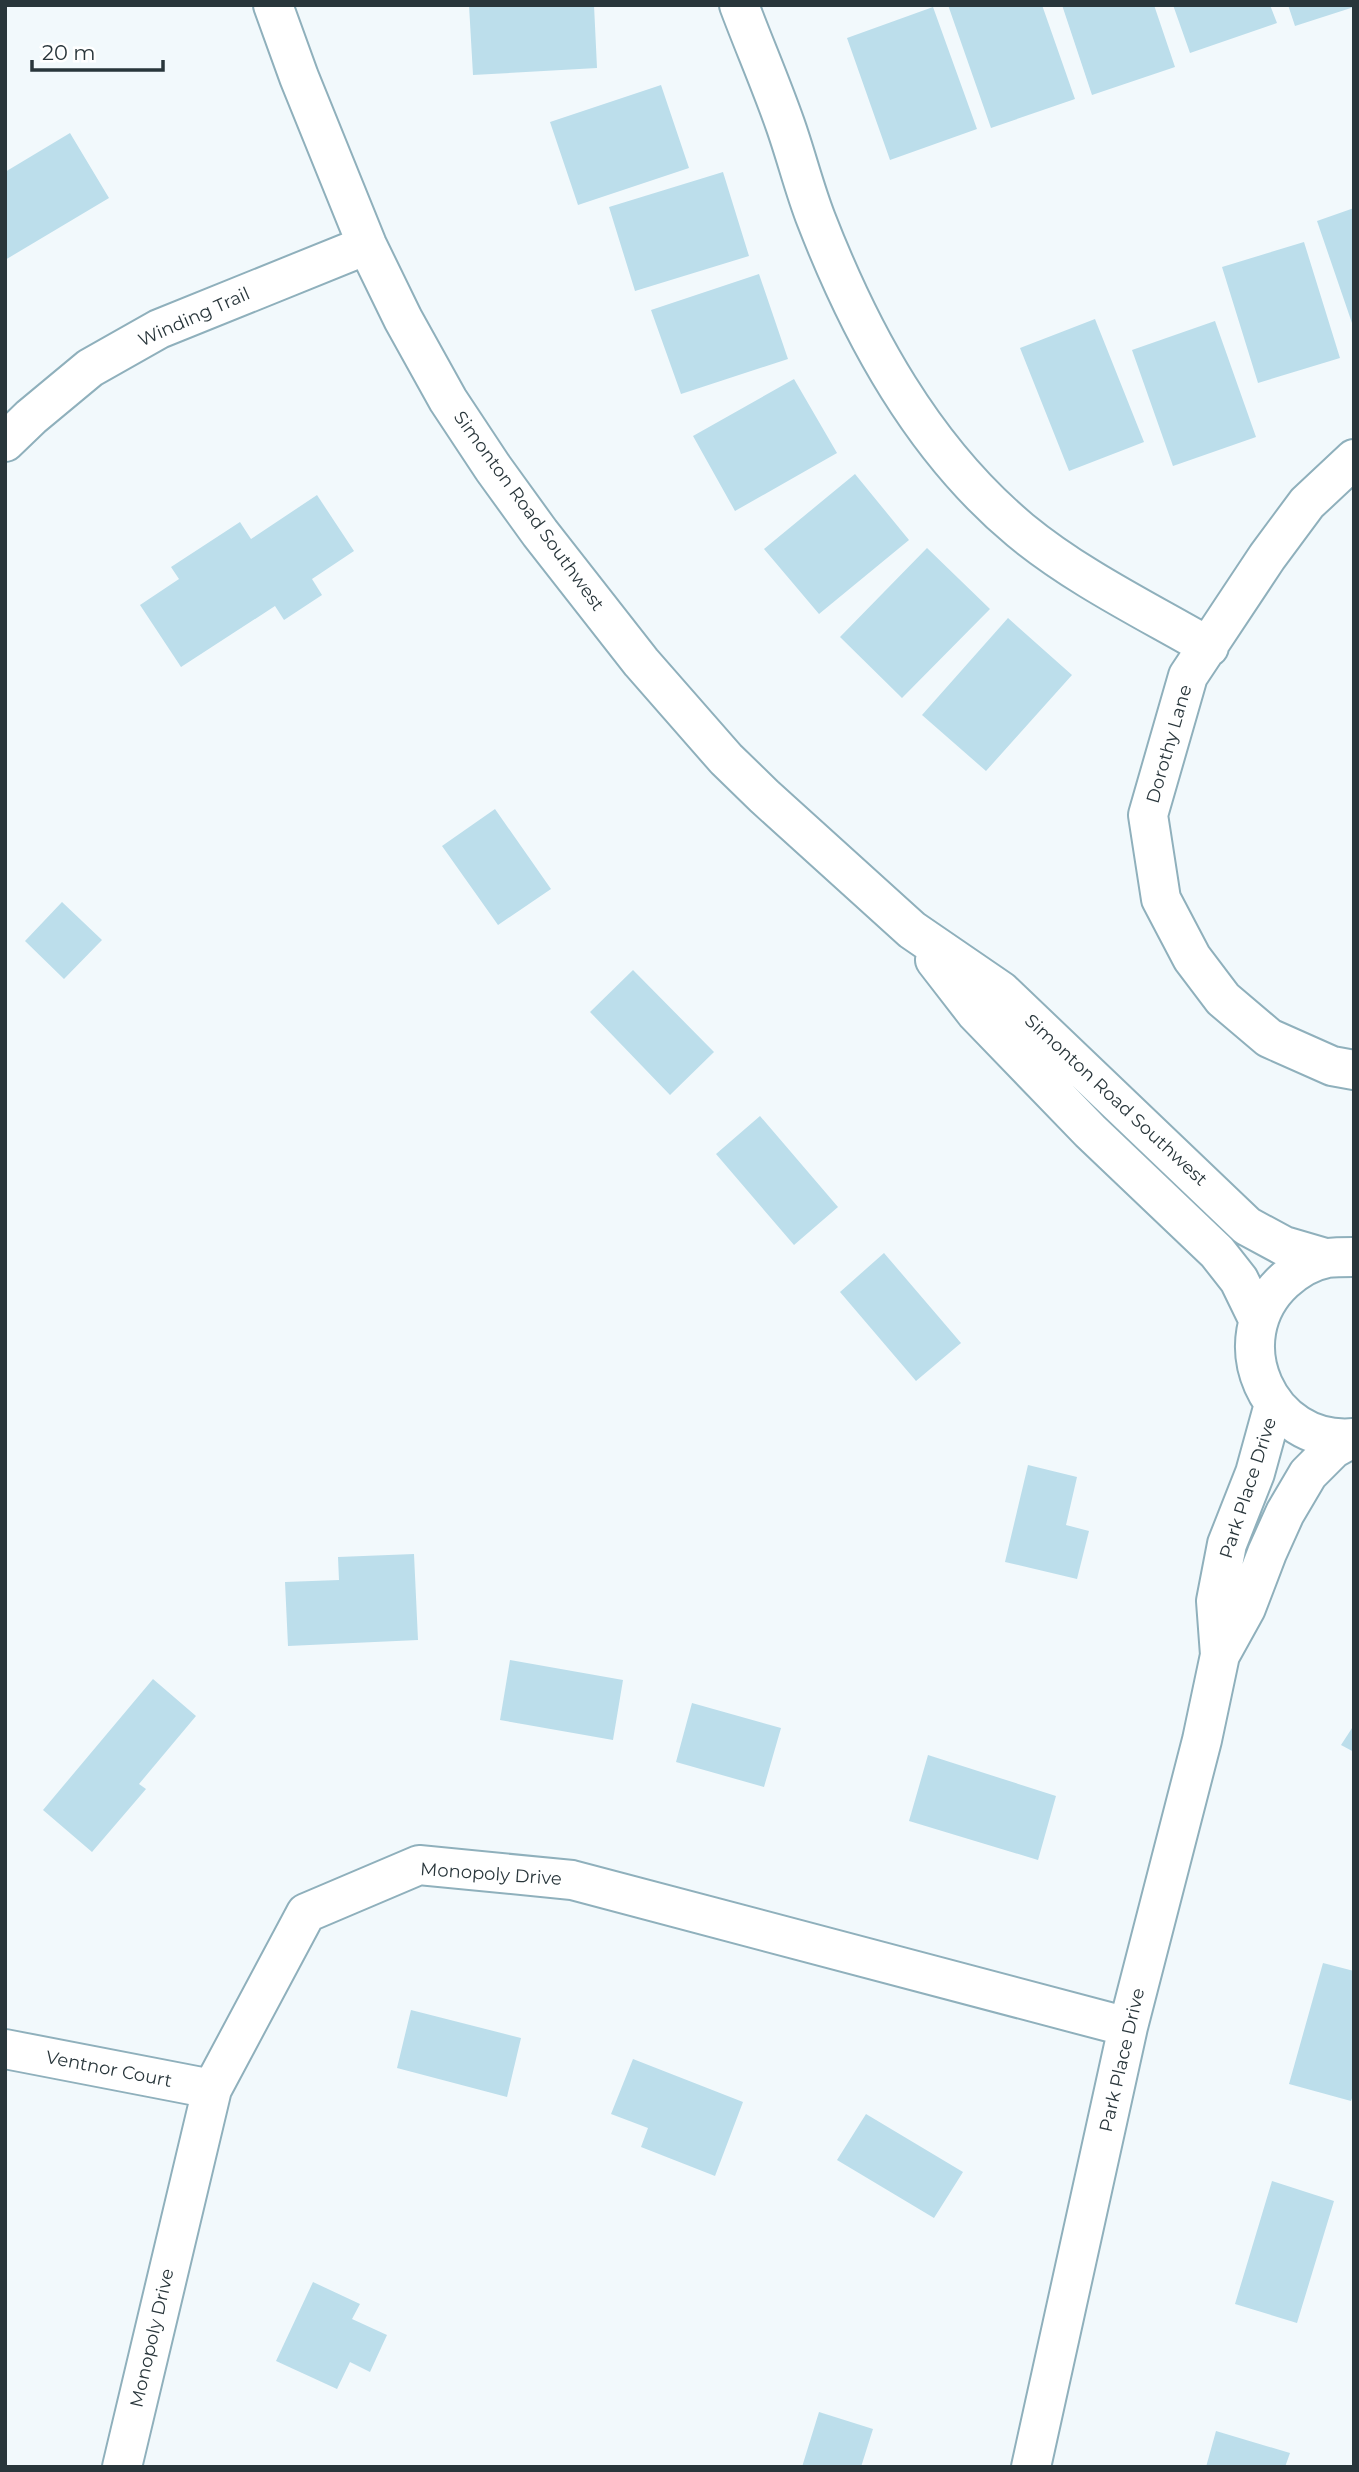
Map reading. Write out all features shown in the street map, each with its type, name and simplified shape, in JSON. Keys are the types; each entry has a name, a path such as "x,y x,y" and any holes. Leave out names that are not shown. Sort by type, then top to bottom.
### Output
{"street":[{"name":"Simonton Road Southwest","path":"273,5 367,245 403,319 442,388 493,468 641,662 726,759 764,796 912,930 1001,991 1247,1226 1284,1246 1339,1258"},
{"path":"739,5 785,124 816,219 859,320 892,380 937,442 974,487 1021,530 1064,562 1209,648"},
{"name":"Winding Trail","path":"5,442 90,368 159,329 367,245"},
{"name":"Dorothy Lane","path":"1354,459 1307,503 1267,557 1188,676 1148,814 1161,899 1192,958 1223,999 1269,1038 1332,1066 1354,1070"},
{"name":"Simonton Road Southwest","path":"912,930 976,1013 1090,1131 1217,1252 1239,1280 1258,1319"},
{"path":"1339,1258 1296,1270 1272,1292 1258,1319 1254,1351 1259,1379 1274,1404 1296,1424 1322,1436 1352,1439"},
{"name":"Park Place Drive","path":"1031,2467 1128,2026 1202,1740 1220,1655 1216,1601 1227,1544 1255,1473 1274,1404"},
{"name":"Park Place Drive","path":"1220,1655 1246,1608 1271,1543 1308,1474 1333,1449 1352,1439"},
{"name":"Monopoly Drive","path":"122,2467 212,2089 306,1913 419,1865 572,1880 1128,2026"},
{"name":"Ventnor Court","path":"5,2049 212,2089"}],"building":[{"path":"469,5 594,5 597,68 473,75"},
{"path":"948,5 1042,5 1075,99 991,128"},
{"path":"1062,5 1154,5 1175,67 1092,95"},
{"path":"1173,5 1270,5 1277,23 1190,53"},
{"path":"1288,5 1354,5 1354,7 1295,26"},
{"path":"933,7 977,129 890,160 847,38"},
{"path":"661,85 689,168 578,205 550,122"},
{"path":"70,133 109,198 5,260 5,172"},
{"path":"723,172 749,256 635,291 609,207"},
{"path":"1354,208 1354,326 1353,326 1317,221"},
{"path":"1304,242 1340,358 1258,383 1222,267"},
{"path":"759,274 788,359 681,394 651,310"},
{"path":"1095,319 1144,442 1069,471 1020,348"},
{"path":"1215,321 1256,437 1173,466 1132,350"},
{"path":"794,379 837,453 735,511 693,436"},
{"path":"855,474 909,540 819,614 764,549"},
{"path":"317,495 354,551 312,579 322,595 284,620 275,606 181,667 140,605 179,579 171,567 240,522 251,539"},
{"path":"927,548 990,609 902,698 840,637"},
{"path":"1008,618 1072,675 986,771 922,715"},
{"path":"495,809 551,889 498,925 442,846"},
{"path":"62,902 102,940 64,979 25,941"},
{"path":"633,970 714,1052 670,1095 590,1012"},
{"path":"760,1116 838,1207 794,1245 716,1154"},
{"path":"884,1253 961,1343 916,1381 840,1292"},
{"path":"1028,1465 1077,1477 1066,1525 1089,1531 1077,1579 1005,1562"},
{"path":"414,1554 418,1640 288,1646 285,1582 339,1580 338,1557"},
{"path":"510,1660 623,1680 613,1740 500,1720"},
{"path":"153,1679 196,1716 139,1784 146,1789 92,1852 43,1810"},
{"path":"692,1703 781,1728 764,1787 676,1762"},
{"path":"1354,1725 1354,1752 1341,1745"},
{"path":"928,1755 1056,1796 1038,1860 909,1821"},
{"path":"1323,1963 1354,1971 1354,2092 1351,2101 1289,2084"},
{"path":"411,2010 521,2038 507,2097 397,2068"},
{"path":"633,2059 743,2102 715,2176 641,2147 648,2128 611,2114"},
{"path":"866,2114 963,2172 934,2218 837,2160"},
{"path":"1272,2181 1334,2201 1297,2323 1235,2304"},
{"path":"313,2282 360,2304 352,2319 387,2335 370,2372 350,2362 337,2389 276,2361"},
{"path":"819,2412 873,2429 861,2467 802,2467"},
{"path":"1216,2431 1290,2453 1285,2467 1206,2467"}]}
